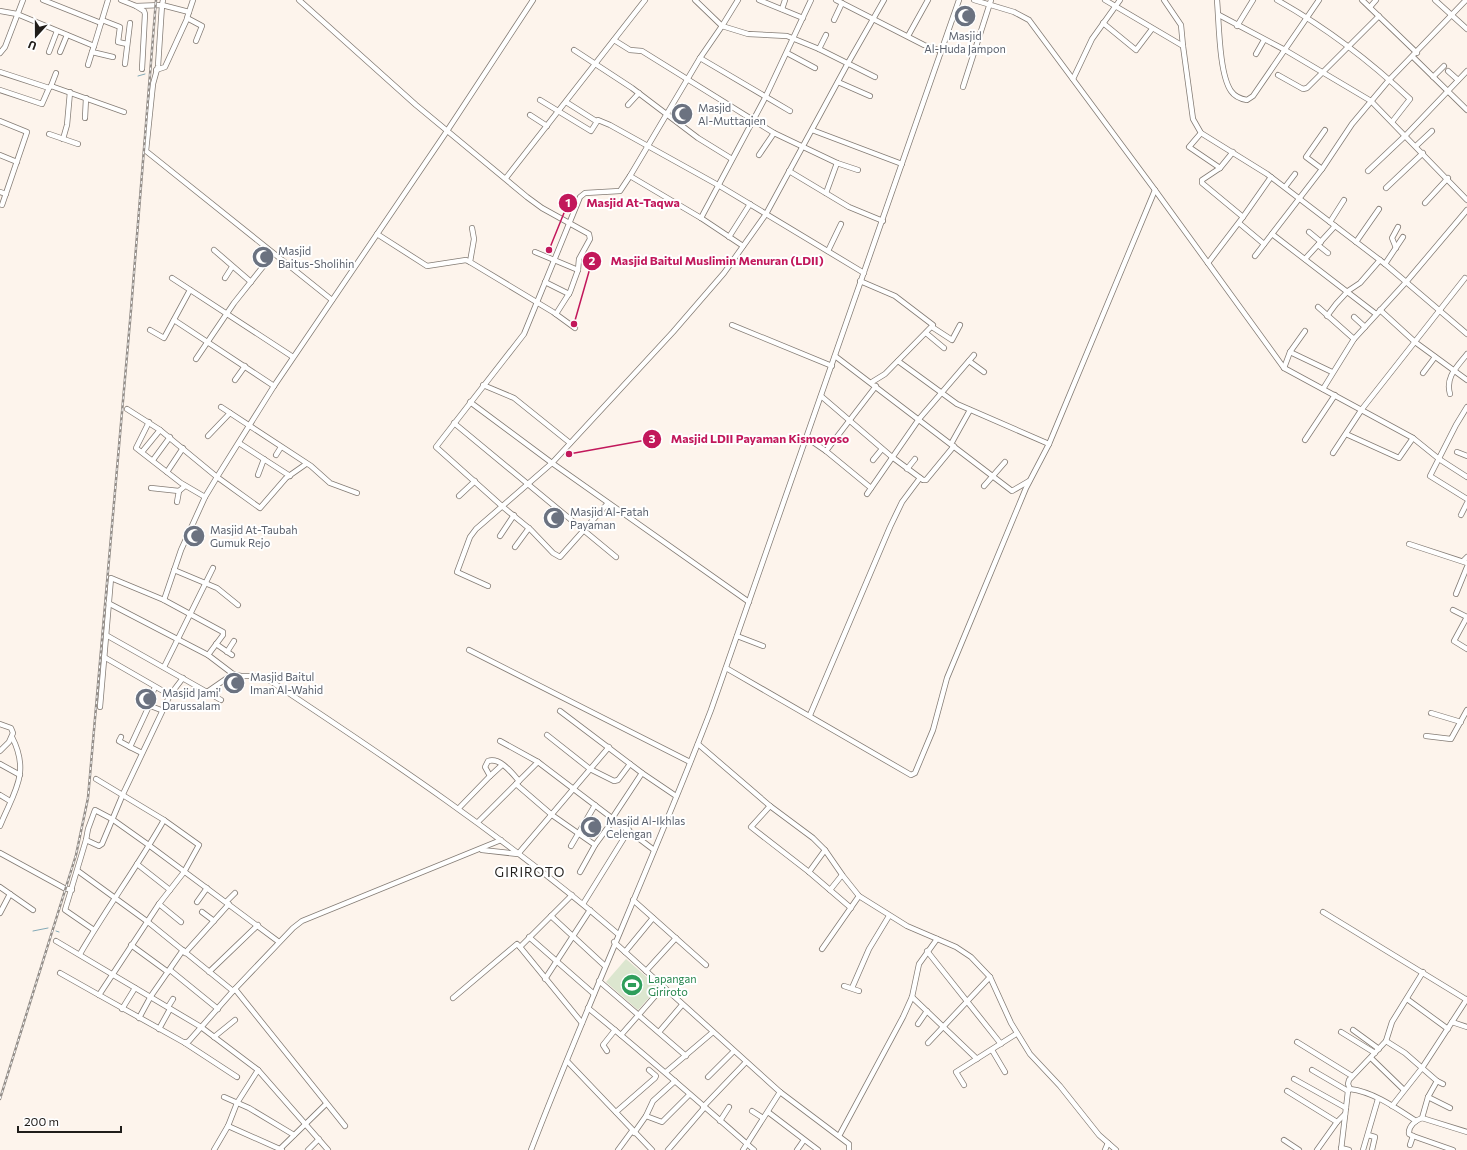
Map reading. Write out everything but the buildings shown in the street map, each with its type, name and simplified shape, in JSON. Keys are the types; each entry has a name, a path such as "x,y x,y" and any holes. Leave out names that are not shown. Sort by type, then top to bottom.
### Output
{"street":[{"path":"0,53 5,47 22,0"},
{"path":"43,0 120,27 118,42 127,44"},
{"path":"88,65 108,0"},
{"path":"121,0 144,11 145,14 142,69"},
{"path":"135,0 135,6"},
{"path":"156,70 165,67 187,19 193,0"},
{"path":"299,0 448,131 535,203 590,236 578,259 578,270 569,294 556,314"},
{"path":"164,600 174,570 205,497 217,477 293,357 448,131 533,0"},
{"path":"506,178 645,0"},
{"path":"695,0 722,26 748,34 782,35 794,39 819,49 874,77"},
{"path":"608,503 560,557 553,553 529,528 502,507 436,447 524,334 581,195 587,193 618,192 630,176 667,116 700,58 738,0"},
{"path":"759,0 767,1 803,18"},
{"path":"782,9 785,0"},
{"path":"701,218 765,98 811,0"},
{"path":"836,0 924,45 941,51"},
{"path":"488,586 457,572 470,538 484,521 552,463 673,332 724,274 766,214 884,0"},
{"path":"908,36 928,0"},
{"path":"531,1150 614,942 698,744 960,0"},
{"path":"974,0 990,2 1027,18 1155,190 1284,368 1413,438 1439,459 1467,477"},
{"path":"1105,0 1182,46"},
{"path":"1073,79 1092,39 1120,0"},
{"path":"1164,0 1181,25 1182,46 1193,119 1201,133 1233,152 1285,187 1407,281 1467,334"},
{"path":"1217,0 1224,73 1231,91 1239,98 1247,100 1252,98 1319,0"},
{"path":"1237,26 1253,0"},
{"path":"1277,0 1307,17 1390,80 1410,100 1392,122"},
{"path":"1362,0 1417,52"},
{"path":"1370,7 1376,0"},
{"path":"1435,0 1467,30"},
{"path":"1255,256 1300,199 1352,124 1370,101 1466,0"},
{"path":"834,20 842,2"},
{"path":"963,87 990,2"},
{"path":"135,6 163,3 189,12"},
{"path":"163,3 160,53 156,70 146,151 332,300"},
{"path":"0,11 17,14 94,46"},
{"path":"1219,15 1284,50 1370,101 1448,178 1467,200"},
{"path":"1278,75 1304,89 1323,73 1379,16"},
{"path":"187,19 202,26 196,41"},
{"path":"125,64 130,23"},
{"path":"1103,23 1136,50 1152,29"},
{"path":"49,52 57,31"},
{"path":"60,52 67,35"},
{"path":"819,49 826,35"},
{"path":"614,40 634,51 642,51 774,133 837,163 858,170"},
{"path":"1256,54 1264,40"},
{"path":"574,50 639,93 662,110 667,116 732,159"},
{"path":"92,52 113,57"},
{"path":"787,53 815,68"},
{"path":"1413,57 1467,110"},
{"path":"700,58 765,98 790,111"},
{"path":"1433,77 1444,66"},
{"path":"1448,71 1458,80"},
{"path":"1368,171 1406,136 1467,71"},
{"path":"0,72 70,92 124,112"},
{"path":"0,90 42,104 56,73"},
{"path":"1463,75 1467,80"},
{"path":"838,82 870,96"},
{"path":"63,139 67,126 70,92"},
{"path":"628,105 639,93"},
{"path":"85,118 86,98"},
{"path":"540,100 591,131 596,122"},
{"path":"566,102 596,122 600,120 718,185 864,273"},
{"path":"530,115 547,126"},
{"path":"0,121 26,132 2,205"},
{"path":"812,130 902,164"},
{"path":"1322,169 1306,157 1325,130"},
{"path":"1416,146 1432,131"},
{"path":"759,155 774,133"},
{"path":"1201,133 1189,147 1220,168"},
{"path":"48,134 78,144"},
{"path":"1233,152 1220,168 1202,180 1202,183 1243,217"},
{"path":"1386,188 1423,153"},
{"path":"0,155 17,162"},
{"path":"826,193 837,163"},
{"path":"789,171 849,207 883,221"},
{"path":"1285,187 1295,174"},
{"path":"630,176 701,218 744,246"},
{"path":"1208,263 1239,223 1271,177"},
{"path":"1425,203 1448,178"},
{"path":"726,668 911,774 915,773 933,730 947,678 1030,479 1049,444 1155,190"},
{"path":"0,192 6,194"},
{"path":"1330,222 1344,200"},
{"path":"729,237 750,204"},
{"path":"1356,242 1379,209"},
{"path":"1323,389 1354,338 1407,281 1467,210"},
{"path":"1239,223 1264,244"},
{"path":"828,251 841,224"},
{"path":"1305,259 1335,226"},
{"path":"1396,248 1392,238 1398,227"},
{"path":"470,262 474,239 472,228"},
{"path":"1308,232 1328,253"},
{"path":"376,234 427,266 466,260 516,288 575,328"},
{"path":"1272,234 1467,380"},
{"path":"1385,264 1403,236"},
{"path":"214,250 251,282"},
{"path":"536,252 553,261 578,270"},
{"path":"196,359 228,314 234,303 273,254"},
{"path":"1327,316 1348,291 1363,281 1380,260"},
{"path":"225,278 232,267"},
{"path":"172,278 293,357"},
{"path":"1333,453 1362,409 1465,278"},
{"path":"860,281 895,296 932,324 932,327 952,340 960,325"},
{"path":"545,282 569,294"},
{"path":"150,330 164,338 190,290"},
{"path":"1318,307 1354,338"},
{"path":"1354,317 1365,327"},
{"path":"174,320 274,386"},
{"path":"732,325 832,366"},
{"path":"826,451 850,420 874,384 932,327"},
{"path":"1284,368 1290,352 1305,331"},
{"path":"926,333 944,348"},
{"path":"1290,352 1332,372"},
{"path":"1450,394 1448,383 1454,371 1467,354"},
{"path":"867,494 919,419 974,355"},
{"path":"835,356 874,384 1013,491 1030,479"},
{"path":"1423,373 1435,357"},
{"path":"969,361 984,372"},
{"path":"898,362 957,404 1049,444"},
{"path":"235,380 245,366"},
{"path":"483,385 514,398 570,444"},
{"path":"1305,440 1335,395"},
{"path":"821,396 907,469 920,478 926,480 952,445 970,410"},
{"path":"470,402 552,463 749,602"},
{"path":"220,407 306,464 330,483 357,493"},
{"path":"1467,407 1456,425 1431,477 1467,499"},
{"path":"127,409 170,437 217,477 260,508 274,491 306,464"},
{"path":"208,436 230,413"},
{"path":"149,422 136,447 185,486 205,497"},
{"path":"454,423 616,557"},
{"path":"142,452 160,430"},
{"path":"1346,434 1399,458 1413,438"},
{"path":"152,460 170,437"},
{"path":"807,438 826,451 871,488"},
{"path":"238,443 290,476"},
{"path":"276,455 281,447"},
{"path":"167,472 183,448"},
{"path":"873,460 882,449"},
{"path":"1457,452 1467,456"},
{"path":"907,469 915,458"},
{"path":"258,475 264,459"},
{"path":"984,486 1005,462"},
{"path":"810,716 890,527 902,502 920,478"},
{"path":"460,496 474,481"},
{"path":"177,502 179,491 185,486"},
{"path":"151,488 179,491"},
{"path":"1461,515 1467,503"},
{"path":"500,536 514,516"},
{"path":"515,547 529,528"},
{"path":"1409,544 1465,562 1467,557"},
{"path":"1456,594 1467,567"},
{"path":"164,666 179,639 213,568"},
{"path":"174,570 219,590 238,605"},
{"path":"100,707 110,579 112,578 164,600 223,633 216,644 206,654"},
{"path":"108,603 206,654 233,674 241,676 258,675 266,678 478,822 572,895 618,934"},
{"path":"1453,610 1467,617 1454,641 1467,649"},
{"path":"106,634 221,700"},
{"path":"737,636 763,646"},
{"path":"227,652 234,641"},
{"path":"216,644 232,655"},
{"path":"469,650 690,762"},
{"path":"104,657 170,696"},
{"path":"207,692 233,674"},
{"path":"86,840 101,845 161,710 183,678"},
{"path":"130,747 149,706 148,704 155,687"},
{"path":"149,706 161,710"},
{"path":"560,711 642,773 676,796"},
{"path":"1431,713 1461,722"},
{"path":"1426,736 1451,739 1466,713"},
{"path":"0,724 11,728 13,731 12,737 18,753 20,776 18,786 1,820 0,826"},
{"path":"547,735 590,769 616,781 630,764"},
{"path":"0,751 12,737"},
{"path":"121,737 119,741 142,753"},
{"path":"500,742 538,762 654,850"},
{"path":"698,744 770,806 825,850 859,896 907,926 956,946 971,957 990,977 1016,1034 1030,1054 1108,1143 1116,1150"},
{"path":"518,854 608,747"},
{"path":"490,776 485,768 487,763 493,760 502,764 518,783 552,815 595,846"},
{"path":"478,822 538,762"},
{"path":"0,764 20,776"},
{"path":"458,808 502,764"},
{"path":"580,872 642,773"},
{"path":"96,779 164,820 199,845 184,872 159,904 99,995"},
{"path":"0,795 10,801"},
{"path":"571,846 595,805"},
{"path":"770,806 751,827 809,872 851,908"},
{"path":"94,930 65,910 78,871 95,810 112,819 150,846 279,942"},
{"path":"80,954 94,930 150,846 164,820"},
{"path":"582,904 629,830"},
{"path":"185,1043 189,1041 279,942 295,926 307,918 481,850 501,840"},
{"path":"481,850 518,854"},
{"path":"809,872 825,850"},
{"path":"0,854 64,888 72,890"},
{"path":"137,864 170,890"},
{"path":"78,871 148,922 209,972 234,990 345,1126"},
{"path":"830,890 842,875"},
{"path":"0,887 33,910"},
{"path":"197,902 208,888"},
{"path":"139,1018 151,996 184,951 214,921 235,893"},
{"path":"0,913 10,894"},
{"path":"520,946 572,895"},
{"path":"822,949 859,896"},
{"path":"633,900 706,965"},
{"path":"159,904 181,922"},
{"path":"545,979 590,910"},
{"path":"202,912 214,921"},
{"path":"1323,912 1467,1000 1422,1068 1392,1106"},
{"path":"550,916 605,966"},
{"path":"852,988 870,949 889,916"},
{"path":"625,952 654,918"},
{"path":"209,972 258,925"},
{"path":"529,936 594,994"},
{"path":"646,971 676,938"},
{"path":"839,1136 880,1062 912,997 919,964 937,938"},
{"path":"56,941 201,1027 258,1070 328,1150"},
{"path":"614,942 780,1092 849,1144 849,1150"},
{"path":"453,998 517,944 582,1023"},
{"path":"131,945 169,971 218,1009"},
{"path":"928,952 1001,1044"},
{"path":"1349,1150 1341,1149 1349,1090 1348,1084 1352,1076 1386,1041 1392,1022 1423,972"},
{"path":"60,973 185,1043 237,1077"},
{"path":"928,1043 990,977"},
{"path":"599,982 686,1056"},
{"path":"844,986 859,991"},
{"path":"621,1035 663,987"},
{"path":"122,1009 135,988"},
{"path":"912,997 977,1059"},
{"path":"159,1029 173,999"},
{"path":"1407,999 1448,1029"},
{"path":"658,1032 682,1004"},
{"path":"588,1008 666,1072 689,1095 754,1150"},
{"path":"918,1024 927,1011"},
{"path":"214,1037 235,1020"},
{"path":"1452,1022 1467,1027"},
{"path":"607,1051 602,1046 615,1030"},
{"path":"1353,1030 1379,1049"},
{"path":"666,1072 713,1032"},
{"path":"1341,1032 1375,1053"},
{"path":"964,1085 956,1072 1016,1034"},
{"path":"1386,1041 1405,1053 1437,1081 1443,1084"},
{"path":"1297,1042 1352,1076"},
{"path":"992,1050 1005,1072"},
{"path":"708,1077 734,1051"},
{"path":"1371,1058 1404,1090"},
{"path":"567,1061 633,1132 652,1150"},
{"path":"668,1150 703,1107 746,1062"},
{"path":"214,1150 228,1126 237,1103 258,1070"},
{"path":"616,1112 655,1078 656,1076 649,1070"},
{"path":"1312,1070 1349,1090 1360,1091 1378,1098 1416,1121"},
{"path":"1294,1079 1346,1108"},
{"path":"618,1150 646,1116 653,1101 675,1081"},
{"path":"1422,1118 1428,1097 1437,1081"},
{"path":"1286,1091 1337,1122"},
{"path":"742,1150 780,1092"},
{"path":"646,1116 662,1122 689,1095"},
{"path":"224,1097 249,1108 294,1135"},
{"path":"1428,1097 1450,1108"},
{"path":"1363,1150 1378,1098"},
{"path":"228,1126 282,1149 294,1135 326,1104"},
{"path":"720,1121 729,1107"},
{"path":"752,1111 763,1118"},
{"path":"768,1112 818,1150"},
{"path":"1317,1150 1337,1122 1345,1114"},
{"path":"1453,1150 1413,1136 1409,1134 1409,1131 1416,1121 1422,1118 1467,1132"},
{"path":"1368,1135 1375,1137 1372,1150"},
{"path":"1410,1145 1413,1136"},
{"path":"308,1150 319,1139"},
{"path":"797,1150 804,1140"},
{"path":"1284,1140 1299,1150"},
{"path":"1105,1150 1108,1143"}],"green space":[{"name":"Lapangan Giriroto","path":"626,959 658,987 638,1010 606,982"}],"waterway":[{"path":"138,76 145,74"},
{"path":"33,931 48,928"}],"railway":[{"path":"0,1099 76,855 88,798 131,310 156,0"}],"place":[{"name":"Masjid Al-Huda Jampon","path":"965,16"},
{"name":"Masjid Al-Muttaqien","path":"682,114"},
{"name":"Masjid At-Taqwa","path":"549,250"},
{"name":"Masjid Baitus-Sholihin","path":"263,257"},
{"name":"Masjid Baitul Muslimin Menuran (LDII)","path":"574,324"},
{"name":"Masjid LDII Payaman Kismoyoso","path":"569,454"},
{"name":"Masjid Al-Fatah Payaman","path":"554,518"},
{"name":"Masjid At-Taubah Gumuk Rejo","path":"194,536"},
{"name":"Masjid Baitul Iman Al-Wahid","path":"234,683"},
{"name":"Masjid Jami' Darussalam","path":"146,699"},
{"name":"Masjid Al-Ikhlas Celengan","path":"591,827"},
{"name":"Lapangan Giriroto","path":"632,985"}],"district":[{"name":"GIRIROTO","path":"530,872"}]}
